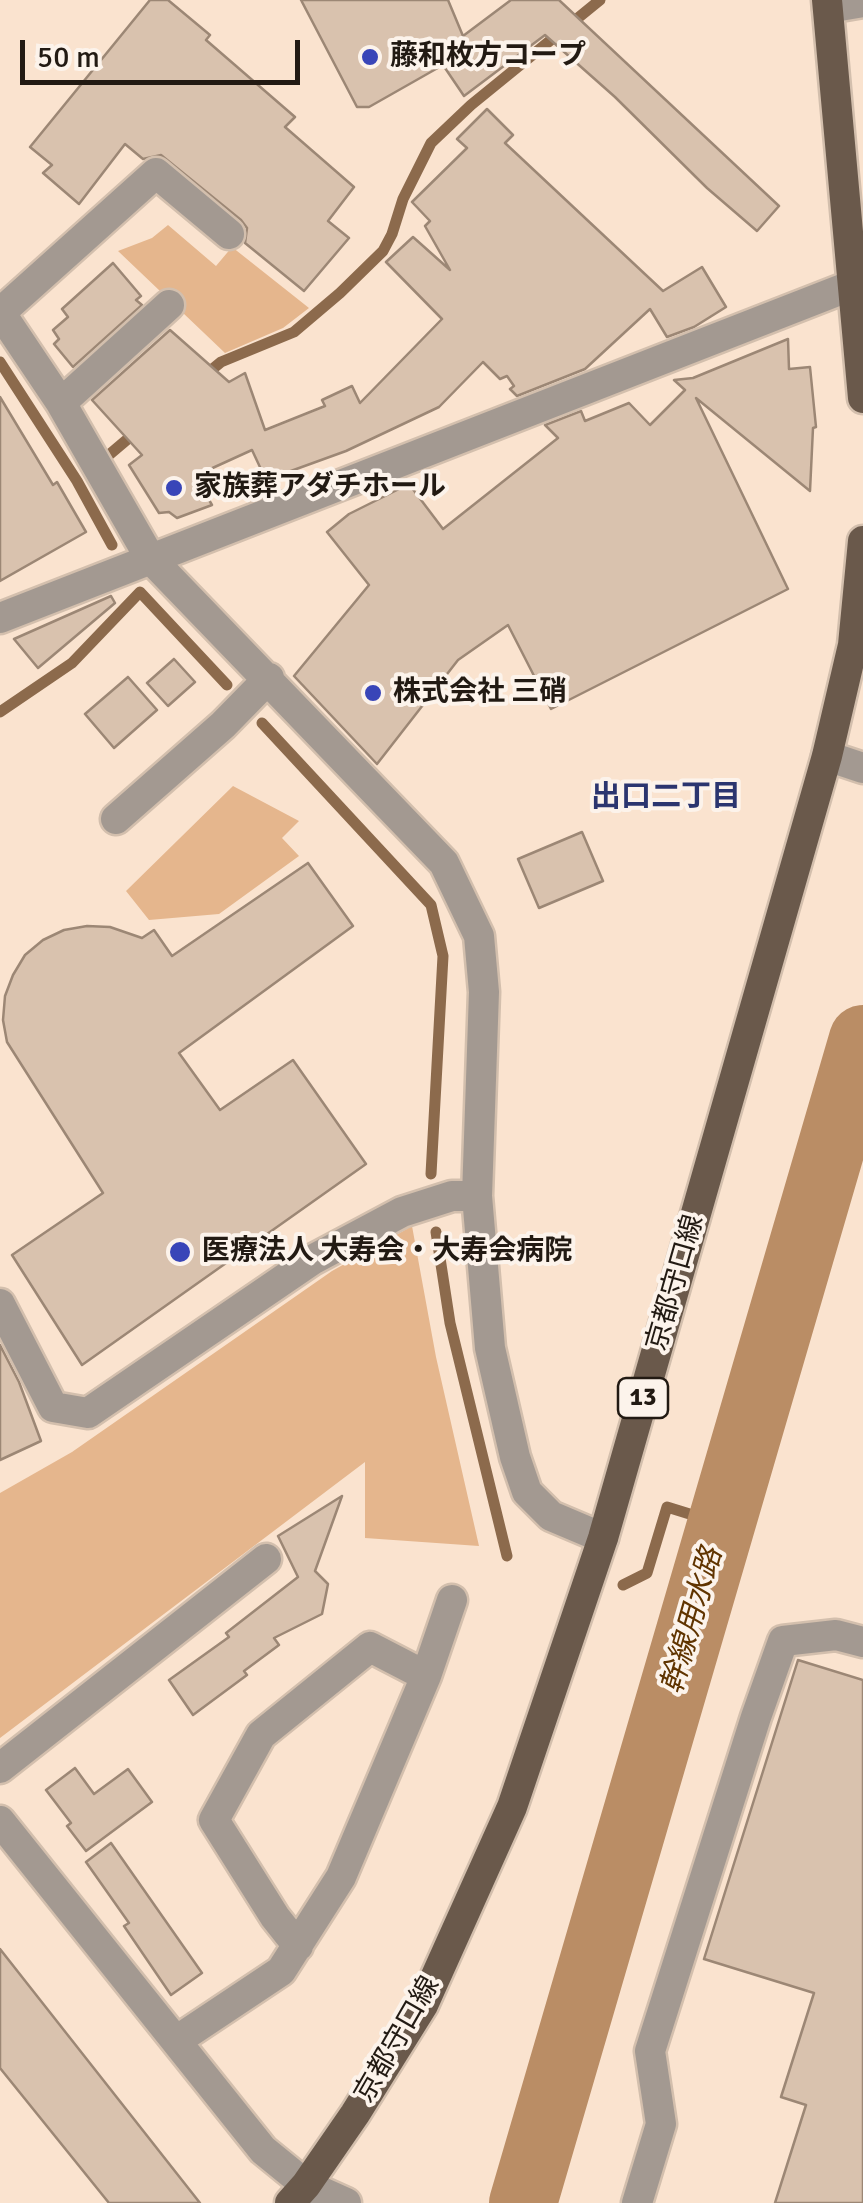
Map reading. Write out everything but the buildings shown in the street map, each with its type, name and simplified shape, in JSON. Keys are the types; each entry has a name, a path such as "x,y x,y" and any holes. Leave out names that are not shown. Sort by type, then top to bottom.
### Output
{"main road":[{"path":"842,3 863,398"},
{"name":"京都守口線","path":"298,2194 423,2005 512,1807 603,1538 848,763 853,644 863,542"}],"street":[{"path":"230,234 156,173 0,313 61,402 150,558 444,862 479,936 484,992 478,1196 490,1348 515,1457 527,1492 551,1516 603,1538"},
{"path":"0,618 858,283"},
{"path":"61,402 169,305"},
{"path":"116,819 269,678"},
{"path":"0,1304 53,1407 88,1412 312,1260 402,1212 452,1196 478,1196"},
{"path":"0,1768 266,1559"},
{"path":"176,2041 281,1970 342,1877 426,1676 452,1600"},
{"path":"637,2203 661,2124 650,2051 783,1641 836,1634 863,1642"},
{"path":"298,1946 275,1918 214,1820 261,1734 370,1647 426,1676"},
{"path":"0,1822 298,2194 346,2203"}],"shaded area":[{"path":"168,225 216,266 232,247 309,308 283,328 225,353 118,251 152,238"},
{"path":"233,786 299,821 282,838 299,856 219,914 149,920 126,891"},
{"path":"412,1226 436,1357 479,1546 365,1538 365,1462 0,1738 0,1493 72,1452 332,1271"}],"waterway":[{"path":"204,376 221,362 294,332 340,293 383,251 431,143 471,105 600,0"},
{"path":"0,362 77,481 112,545"},
{"path":"97,465 136,432"},
{"path":"0,712 72,663 140,592 227,685"},
{"path":"262,723 431,905 443,956 431,1174"},
{"name":"幹線用水路","path":"523,2203 863,1039"},
{"path":"436,1232 450,1323 507,1556"},
{"path":"623,1585 647,1573 667,1507 722,1524"}],"place":[{"name":"藤和枚方コープ","path":"370,57"},
{"name":"家族葬アダチホール","path":"174,488"},
{"name":"株式会社 三硝","path":"373,693"},
{"name":"医療法人 大寿会・大寿会病院","path":"180,1252"}],"district":[{"name":"出口二丁目","path":"666,798"}]}
